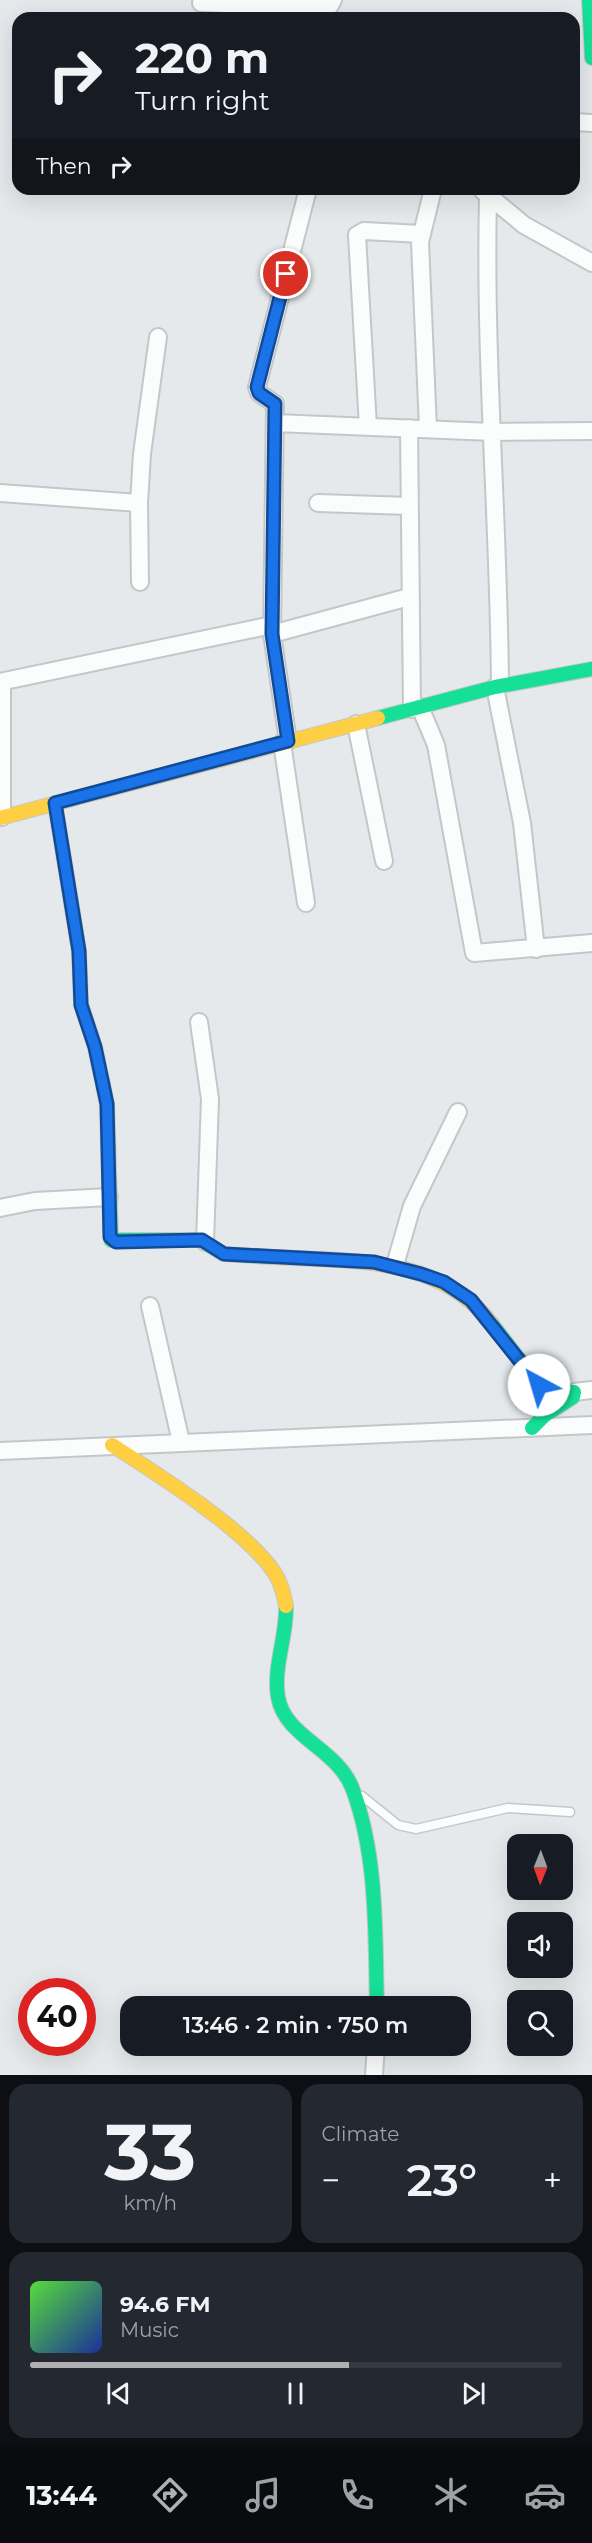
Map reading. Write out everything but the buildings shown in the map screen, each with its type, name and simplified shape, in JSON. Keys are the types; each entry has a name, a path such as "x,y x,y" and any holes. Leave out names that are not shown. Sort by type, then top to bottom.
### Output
{"street":[{"path":"201,3 323,8 329,7 333,0"},
{"path":"589,0 592,58"},
{"path":"306,195 258,381 259,393 274,402 272,629 306,903"},
{"path":"428,429 421,234 431,195"},
{"path":"484,195 499,574 498,687 522,824 536,949"},
{"path":"486,195 524,225 592,263"},
{"path":"368,427 357,235 364,231 421,234"},
{"path":"140,582 139,503 142,454 158,337"},
{"path":"275,423 493,432 592,431"},
{"path":"409,428 409,597 416,708 436,745 474,952 592,943"},
{"path":"0,493 139,503"},
{"path":"318,504 409,506"},
{"path":"409,597 272,629 1,682 1,817 498,687 592,671"},
{"path":"356,724 384,861"},
{"path":"55,803 79,951 81,1005 95,1047 107,1104 110,1233 113,1242 205,1242 220,1253 231,1255 340,1259 395,1266 444,1282 460,1292 481,1310 539,1385 547,1389 574,1392 592,1390"},
{"path":"199,1022 210,1099 205,1242"},
{"path":"395,1266 412,1206 458,1112"},
{"path":"0,1208 35,1201 109,1197"},
{"path":"150,1306 181,1442"},
{"path":"532,1428 545,1414 573,1397 574,1392"},
{"path":"0,1451 592,1425"},
{"path":"112,1445 179,1488 271,1566 280,1582 286,1608 277,1689 282,1711 294,1728 341,1767 353,1789 361,1813 369,1867 376,1996"},
{"path":"374,2075 375,2056"}],"lane":[{"path":"353,1789 389,1820 407,1828 425,1828 508,1808 570,1812"}],"traffic: fast":[{"path":"589,0 592,58"},
{"path":"378,718 495,687 592,669"},
{"path":"81,1004 95,1047 107,1104 111,1240 200,1240 224,1254 271,1257"},
{"path":"491,1323 539,1385 547,1389 574,1392 573,1397 545,1415 532,1428"},
{"path":"286,1606 277,1674 278,1697 291,1723 336,1764 346,1776 353,1790 361,1816 371,1870 377,1996"}],"traffic: slow":[{"path":"0,818 378,718"},
{"path":"55,803 79,951 81,1004"},
{"path":"271,1257 361,1262 419,1273 446,1285 470,1301 491,1323"},
{"path":"112,1445 199,1503 243,1538 261,1555 274,1572 282,1588 286,1606"}],"route":[{"path":"286,274 257,387 261,395 273,400 275,404 272,634 288,741 55,803 79,951 81,1005 95,1047 107,1104 110,1237 113,1242 202,1240 224,1254 374,1262 421,1274 444,1282 471,1300 539,1385"}]}
